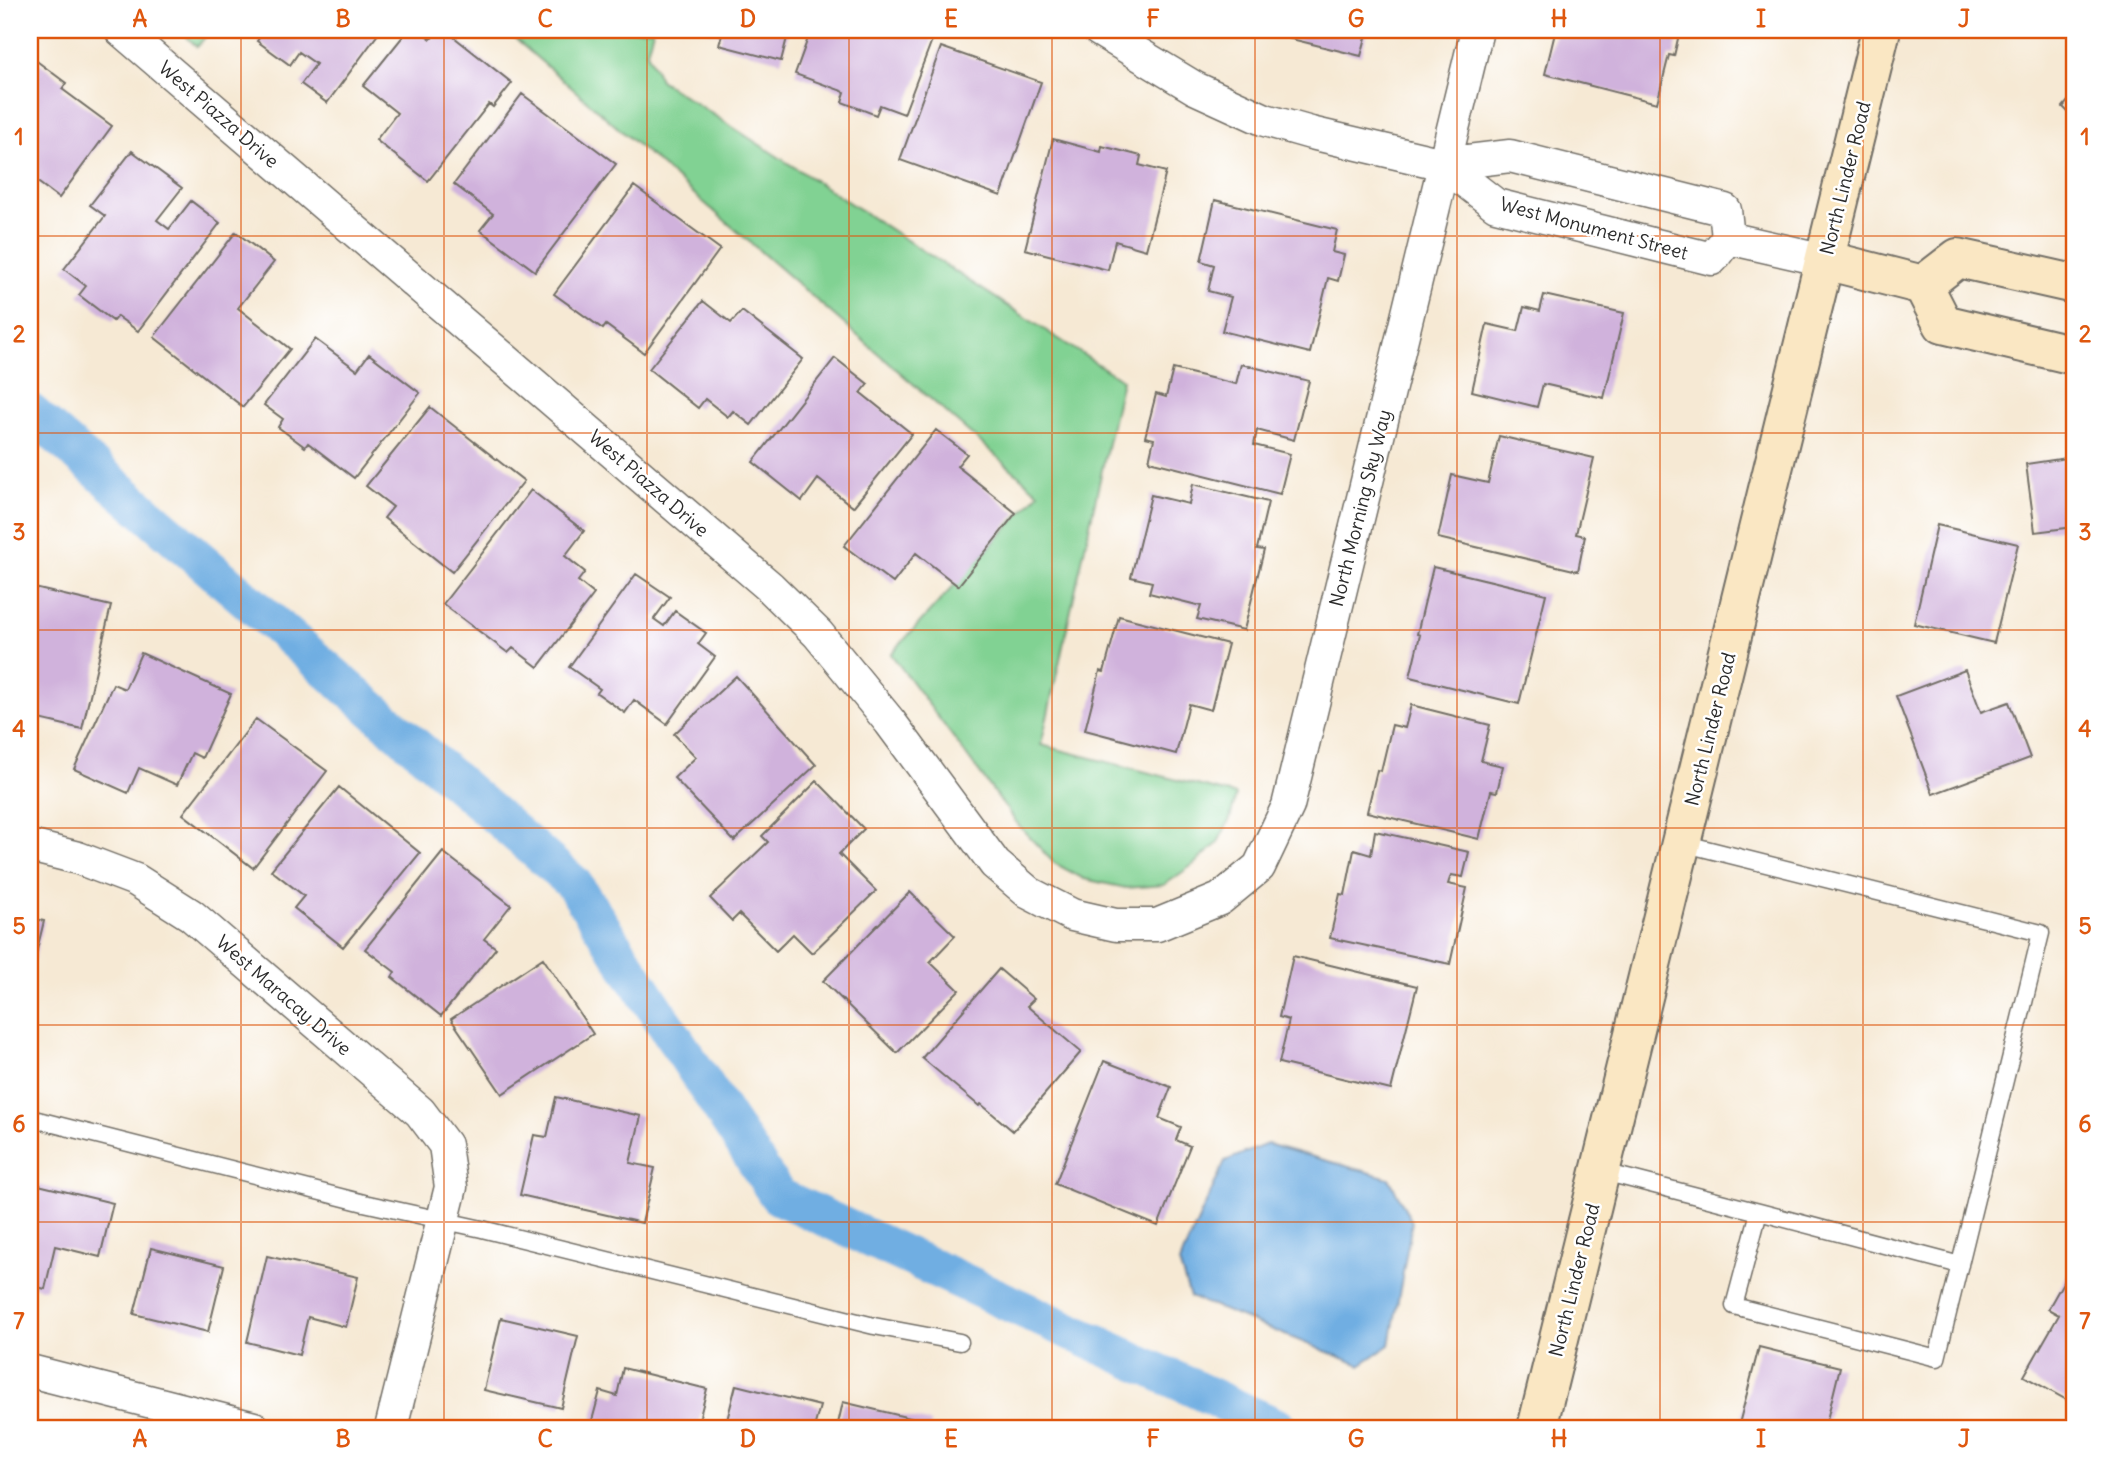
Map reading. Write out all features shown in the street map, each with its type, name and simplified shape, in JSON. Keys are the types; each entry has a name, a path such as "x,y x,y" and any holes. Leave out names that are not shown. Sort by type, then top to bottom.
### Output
{"main road":[{"name":"North Linder Road","path":"1537,1428 1881,30"},
{"path":"1923,285 1958,258 2074,284"},
{"path":"1825,260 1923,285 1943,324 2074,355"}],"street":[{"name":"West Piazza Drive","path":"121,30 770,587 818,634 890,722 995,864 1029,893 1072,915 1116,925 1157,925"},
{"path":"1099,30 1195,89 1265,120 1443,163 1510,156 1725,209 1728,238 1825,260"},
{"name":"North Morning Sky Way","path":"1157,925 1220,899 1259,867 1288,806 1477,30"},
{"name":"West Monument Street","path":"1443,163 1496,205 1712,259 1728,238"},
{"name":"West Maracay Drive","path":"30,846 78,858 136,880 191,915 421,1112 445,1145 451,1187 391,1428"},
{"path":"30,1371 254,1428"}],"lane":[{"path":"1682,843 2041,933 1937,1357 1734,1306 1759,1212"},
{"path":"30,1118 874,1326 961,1342"},
{"path":"1600,1171 1959,1265"}],"green space":[{"path":"180,30 211,30 197,47"},
{"path":"505,30 653,30 647,52 660,80 1122,380 1041,745 1236,795 1230,819 1217,844 1194,864 1164,885 1126,888 1084,879 1054,863 1020,827 891,654 1039,493"}],"water":[{"path":"1267,1144 1389,1178 1412,1222 1390,1345 1360,1365 1190,1297 1179,1263 1225,1161"}],"building":[{"path":"265,30 381,30 327,103 301,84 316,64 299,52 290,65 257,41"},
{"path":"408,30 419,30 431,39 439,30 445,30 512,83 493,107 489,104 428,181 376,140 397,113 363,86"},
{"path":"703,30 789,30 781,61 719,45 722,35"},
{"path":"811,30 935,32 904,114 880,105 876,115 842,102 845,92 795,74"},
{"path":"1268,30 1368,30 1361,56 1267,33"},
{"path":"1560,30 1680,30 1674,56 1669,55 1657,103 1545,74 1555,33 1559,34"},
{"path":"941,47 1041,82 1001,196 900,160"},
{"path":"30,56 66,83 62,89 112,126 59,198 31,177 30,179"},
{"path":"522,94 616,164 535,271 480,230 493,214 454,184"},
{"path":"2074,94 2074,118 2063,107"},
{"path":"1053,139 1101,152 1102,146 1141,156 1139,165 1166,172 1146,250 1115,241 1108,270 1025,249"},
{"path":"132,151 182,188 157,220 169,229 191,201 220,223 138,331 117,316 113,321 79,295 86,286 64,269 105,216 90,205"},
{"path":"634,186 720,249 644,353 606,325 603,329 554,294"},
{"path":"1215,200 1337,230 1332,252 1344,255 1338,281 1328,278 1310,353 1222,331 1231,297 1208,291 1214,265 1201,261"},
{"path":"236,232 274,262 238,308 290,349 243,407 154,337"},
{"path":"1544,295 1624,313 1604,398 1543,384 1537,407 1472,391 1487,324 1518,331 1524,307 1540,311"},
{"path":"703,301 731,323 742,311 803,359 751,425 733,411 728,417 705,399 698,408 649,369"},
{"path":"315,339 357,370 369,354 420,393 354,478 308,443 305,447 278,427 283,419 264,405"},
{"path":"835,358 868,384 861,393 912,434 853,507 818,479 802,501 753,462"},
{"path":"1241,364 1309,381 1294,440 1257,430 1254,445 1290,454 1280,494 1149,461 1154,439 1145,437 1156,394 1166,397 1173,369 1236,384"},
{"path":"430,407 524,481 452,572 384,518 393,507 366,486"},
{"path":"936,430 967,454 957,466 1016,513 958,586 916,553 893,583 844,546"},
{"path":"1499,436 1594,458 1576,534 1585,536 1578,571 1438,538 1452,475 1488,483"},
{"path":"2074,457 2074,527 2035,532 2026,464"},
{"path":"1193,484 1268,502 1257,549 1264,550 1244,630 1197,619 1201,606 1149,593 1152,582 1131,577 1151,495 1189,504"},
{"path":"531,490 584,531 565,556 585,572 578,581 594,594 538,667 513,648 508,653 443,604"},
{"path":"1937,525 2018,544 1994,643 1914,624"},
{"path":"1433,567 1546,594 1519,704 1410,677"},
{"path":"636,574 670,597 654,619 664,626 675,611 706,633 698,644 715,657 667,724 634,700 625,713 597,693 600,689 569,667"},
{"path":"30,587 111,606 82,729 39,719 37,728 30,727"},
{"path":"1119,616 1228,644 1211,710 1189,704 1176,754 1085,730 1100,671 1104,672"},
{"path":"141,653 231,694 202,758 192,753 177,785 139,768 128,793 74,769 113,684 125,689"},
{"path":"1965,670 1981,712 2009,702 2030,758 1933,794 1896,696"},
{"path":"736,676 816,765 734,841 674,778 696,757 674,734"},
{"path":"1411,705 1490,725 1481,761 1503,766 1497,792 1491,791 1479,839 1367,812 1377,770 1381,771 1392,725 1405,728"},
{"path":"256,719 327,771 253,868 183,814"},
{"path":"817,781 864,829 839,854 876,891 812,953 793,934 776,951 739,914 732,921 710,898 768,842 762,836"},
{"path":"339,787 420,853 343,947 294,908 304,896 271,870"},
{"path":"1375,831 1469,852 1463,877 1451,875 1448,884 1467,888 1450,964 1330,938 1340,894 1345,895 1354,850 1371,855"},
{"path":"443,852 511,905 484,939 496,948 441,1016 392,977 395,972 365,949"},
{"path":"910,892 955,936 930,962 959,990 897,1053 823,981"},
{"path":"30,918 44,921 31,974 30,974"},
{"path":"1293,956 1417,986 1391,1090 1279,1063 1289,1020 1279,1017"},
{"path":"543,958 593,1034 502,1094 451,1019"},
{"path":"999,969 1034,999 1027,1006 1081,1052 1013,1131 922,1058"},
{"path":"1104,1061 1171,1087 1159,1118 1181,1127 1176,1140 1190,1146 1158,1226 1055,1184"},
{"path":"556,1097 641,1116 630,1163 655,1168 642,1223 520,1195 534,1135 547,1137"},
{"path":"30,1183 113,1203 100,1257 55,1246 45,1289 30,1285"},
{"path":"151,1248 224,1266 208,1332 134,1314"},
{"path":"267,1256 358,1277 346,1327 308,1317 299,1355 247,1342"},
{"path":"2074,1263 2074,1404 2024,1376 2059,1315 2048,1309"},
{"path":"501,1318 578,1336 561,1408 484,1390"},
{"path":"1759,1347 1840,1367 1825,1428 1738,1428"},
{"path":"623,1368 707,1389 697,1428 590,1428 600,1391 617,1396"},
{"path":"736,1385 820,1406 814,1428 725,1428"},
{"path":"843,1402 931,1423 930,1428 837,1428"}],"waterway":[{"path":"30,412 573,883 778,1196 1279,1428"}]}
